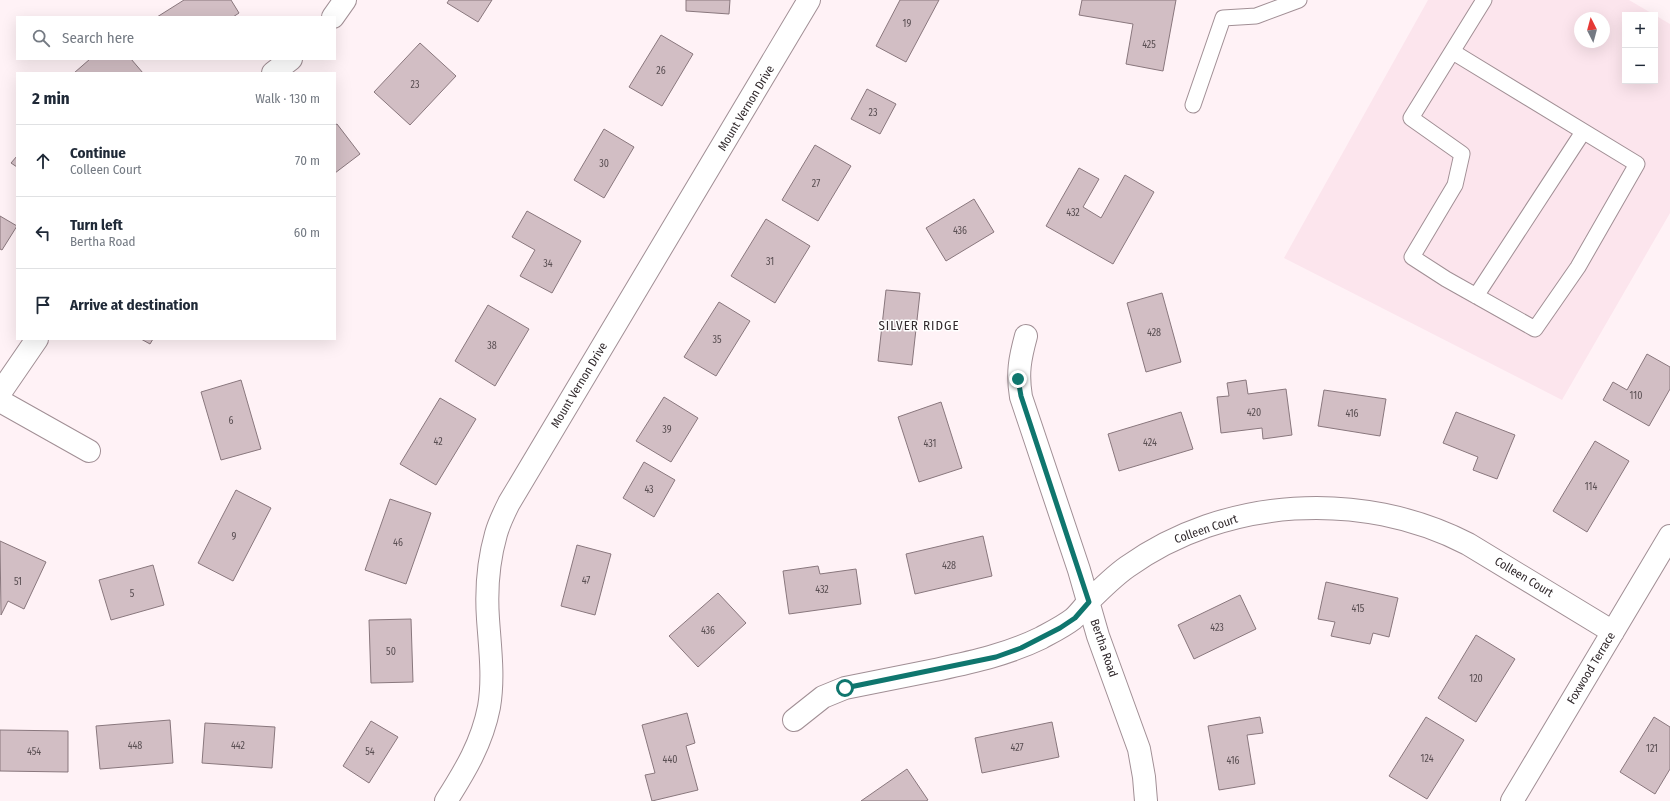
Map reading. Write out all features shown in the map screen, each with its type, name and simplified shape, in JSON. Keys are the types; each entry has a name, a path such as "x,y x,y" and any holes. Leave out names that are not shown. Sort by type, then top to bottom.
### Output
{"street":[{"path":"334,16 344,0"},
{"name":"Mount Vernon Drive","path":"446,801 472,758 482,734 489,707 492,675 487,592 489,562 496,533 509,503 809,0"},
{"path":"274,72 290,60"},
{"name":"Bertha Road","path":"1026,336 1019,360 1018,379 1021,396 1089,602 1098,636 1139,749 1144,777 1146,801"},
{"path":"0,393 35,340"},
{"path":"0,401 89,451"},
{"name":"Colleen Court","path":"794,720 824,697 845,688 996,657 1021,648 1060,628 1075,618 1108,582 1143,557 1185,534 1240,516 1268,511 1316,507 1364,511 1395,516 1448,534 1487,555 1613,632"},
{"name":"Foxwood Terrace","path":"1512,801 1670,536"}],"lane":[{"path":"1193,105 1223,18 1256,16 1299,0"},
{"path":"1453,52 1638,164 1578,267 1535,329 1476,296 1412,257 1454,185 1462,154 1410,118 1453,52 1484,0"},
{"path":"1476,296 1583,132"}],"shaded area":[{"path":"1428,0 1629,0 1650,12 1622,12 1622,84 1658,84 1658,17 1670,24 1670,213 1562,400 1284,258"}],"building":[{"path":"184,0 231,0 239,13 234,16 159,16"},
{"path":"449,0 492,0 478,22 447,3"},
{"path":"686,0 730,0 729,14 686,11"},
{"path":"900,0 939,0 906,62 876,46"},
{"path":"1082,0 1176,0 1163,71 1126,64 1133,24 1079,15"},
{"path":"661,35 693,54 662,106 629,87"},
{"path":"420,43 456,76 410,125 374,92"},
{"path":"89,60 132,60 142,72 75,72"},
{"path":"867,89 896,104 880,134 851,119"},
{"path":"336,124 360,154 336,172"},
{"path":"604,129 634,147 604,198 574,180"},
{"path":"815,145 851,166 818,221 782,200"},
{"path":"16,157 16,166 11,163"},
{"path":"1079,168 1099,179 1083,207 1101,218 1125,175 1154,192 1113,264 1046,226"},
{"path":"974,199 994,232 946,261 926,228"},
{"path":"527,211 581,241 552,293 520,276 535,250 512,237"},
{"path":"0,216 16,225 16,228 2,250 0,249"},
{"path":"766,219 810,246 775,303 731,276"},
{"path":"886,290 920,293 912,365 878,361"},
{"path":"1162,293 1181,362 1146,372 1127,303"},
{"path":"719,302 750,321 716,376 684,357"},
{"path":"488,305 529,329 495,386 455,361"},
{"path":"143,340 152,340 150,344"},
{"path":"1647,354 1670,367 1670,389 1649,426 1603,400 1613,382 1627,390"},
{"path":"241,380 261,449 221,460 201,392"},
{"path":"1246,380 1248,394 1286,389 1292,435 1263,439 1262,428 1221,433 1217,397 1229,396 1227,383"},
{"path":"1324,390 1386,399 1380,436 1318,426"},
{"path":"664,397 698,418 671,462 636,441"},
{"path":"440,398 476,419 436,485 400,464"},
{"path":"941,402 962,468 919,482 898,417"},
{"path":"1181,412 1193,449 1119,471 1108,434"},
{"path":"1456,412 1515,435 1497,479 1473,470 1478,457 1443,443"},
{"path":"1595,441 1629,461 1587,532 1553,511"},
{"path":"644,462 675,480 654,517 623,498"},
{"path":"236,490 271,508 233,581 198,563"},
{"path":"390,499 431,513 406,584 365,570"},
{"path":"983,536 992,576 915,594 906,554"},
{"path":"0,541 46,562 24,609 8,601 1,615"},
{"path":"577,545 611,554 595,615 561,606"},
{"path":"153,565 164,605 111,620 99,580"},
{"path":"818,566 820,574 856,569 861,604 789,614 783,571"},
{"path":"1326,582 1398,598 1389,637 1373,633 1370,644 1331,636 1335,622 1318,619"},
{"path":"718,593 746,623 698,667 669,636"},
{"path":"1240,595 1256,629 1194,659 1178,625"},
{"path":"411,619 413,682 371,683 369,620"},
{"path":"1476,635 1515,659 1476,722 1438,698"},
{"path":"687,713 695,743 686,746 698,790 652,801 645,775 655,773 642,725"},
{"path":"1260,717 1263,733 1247,735 1255,784 1219,790 1208,726"},
{"path":"1426,717 1464,740 1427,799 1389,776"},
{"path":"1654,717 1670,727 1670,769 1655,794 1620,772"},
{"path":"170,720 173,763 100,769 96,726"},
{"path":"371,721 398,737 369,783 343,766"},
{"path":"1052,722 1059,757 982,773 975,738"},
{"path":"205,723 275,727 272,768 202,763"},
{"path":"0,730 68,731 68,772 0,771"},
{"path":"907,769 928,800 861,801"}],"district":[{"name":"SILVER RIDGE","path":"919,325"}],"route":[{"path":"845,688 996,657 1021,648 1060,628 1075,618 1089,602 1021,396 1018,379"}]}
